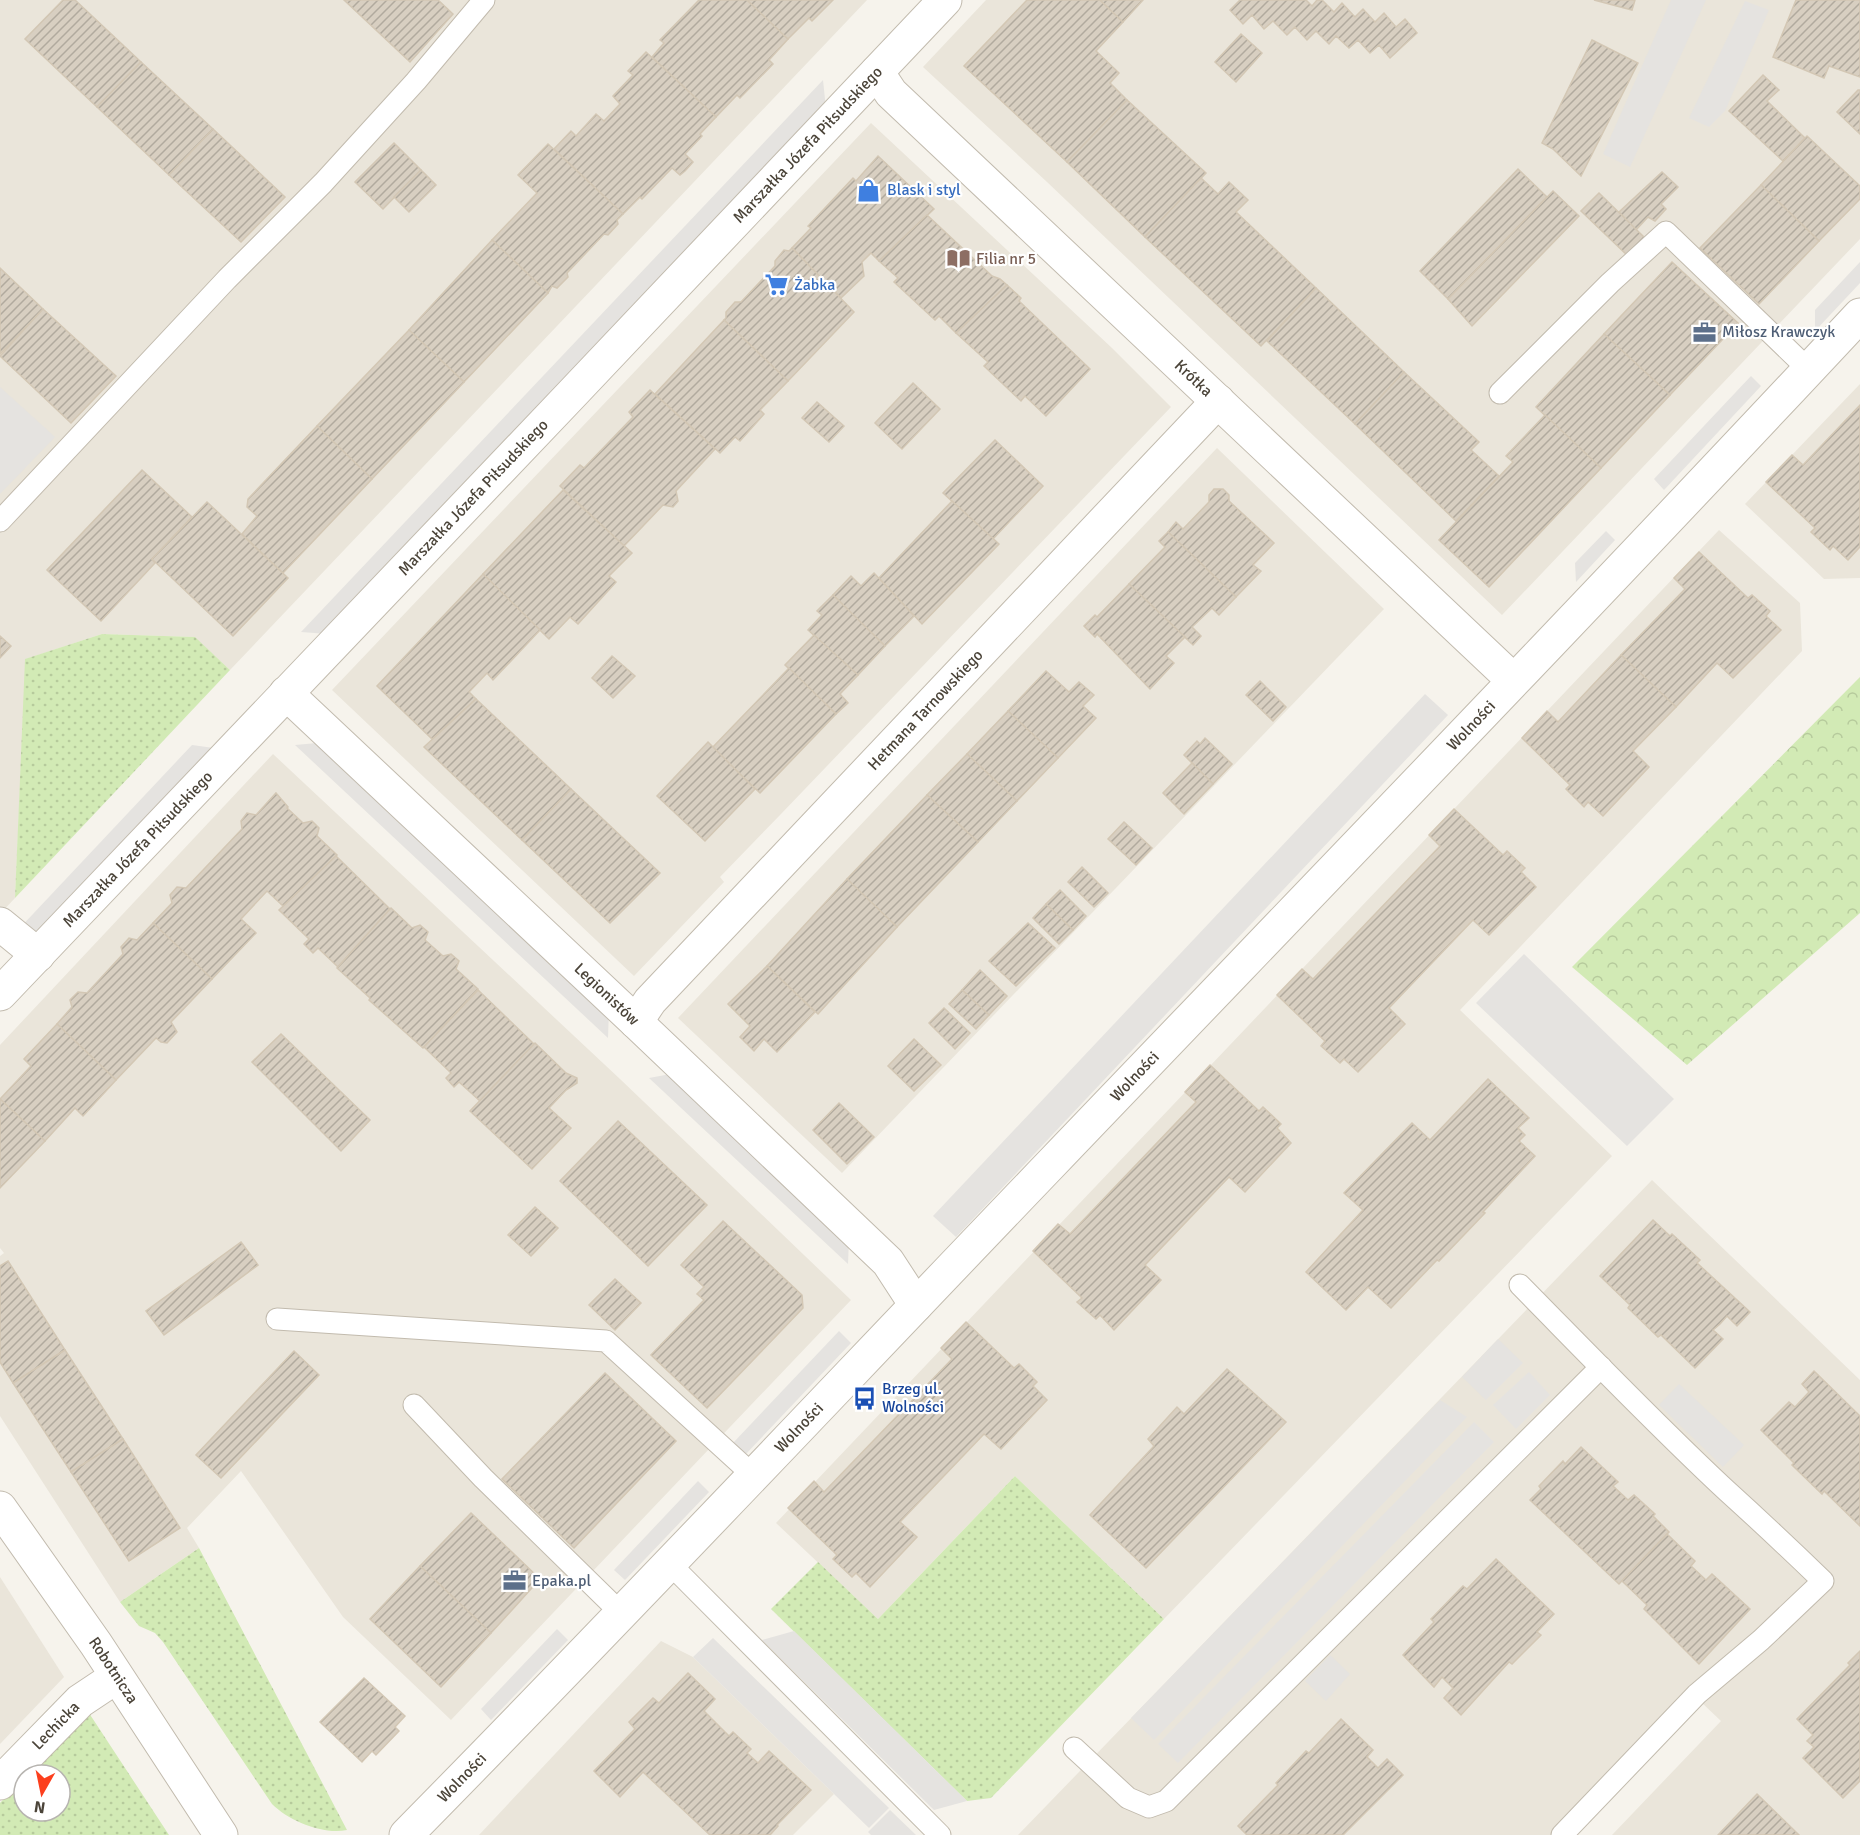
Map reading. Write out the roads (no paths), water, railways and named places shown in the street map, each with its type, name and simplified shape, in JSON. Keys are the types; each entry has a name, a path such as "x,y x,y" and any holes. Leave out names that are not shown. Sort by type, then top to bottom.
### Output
{"street":[{"name":"Marszałka Józefa Piłsudskiego","path":"0,994 945,0"},
{"name":"Krótka","path":"877,72 891,93 1513,680"},
{"name":"Wolności","path":"406,1835 670,1564 1860,315"},
{"name":"Hetmana Tarnowskiego","path":"636,1022 650,1001 1218,401"},
{"name":"Legionistów","path":"286,693 888,1262 916,1305"},
{"path":"0,924 38,955"},
{"name":"Robotnicza","path":"0,1508 96,1644 221,1835"},
{"name":"Lechicka","path":"0,1783 80,1701 117,1677"}],"lane":[{"path":"0,521 227,279 323,183 420,76 484,0"},
{"path":"1500,393 1610,283 1666,232 1809,370"},
{"path":"1520,1285 1601,1367 1823,1581 1761,1641 1697,1694 1562,1835"},
{"path":"277,1319 606,1341 754,1476"},
{"path":"1074,1748 1128,1798 1149,1807 1166,1801 1601,1367"},
{"path":"414,1405 483,1478 621,1613"},
{"path":"670,1564 940,1835"}],"place":[{"name":"Blask i styl","path":"869,190"},
{"name":"Filia nr 5","path":"958,259"},
{"name":"Żabka","path":"776,285"},
{"name":"Miłosz Krawczyk","path":"1704,332"},
{"name":"Brzeg ul. Wolności","path":"864,1398"},
{"name":"Epaka.pl","path":"514,1581"}]}
